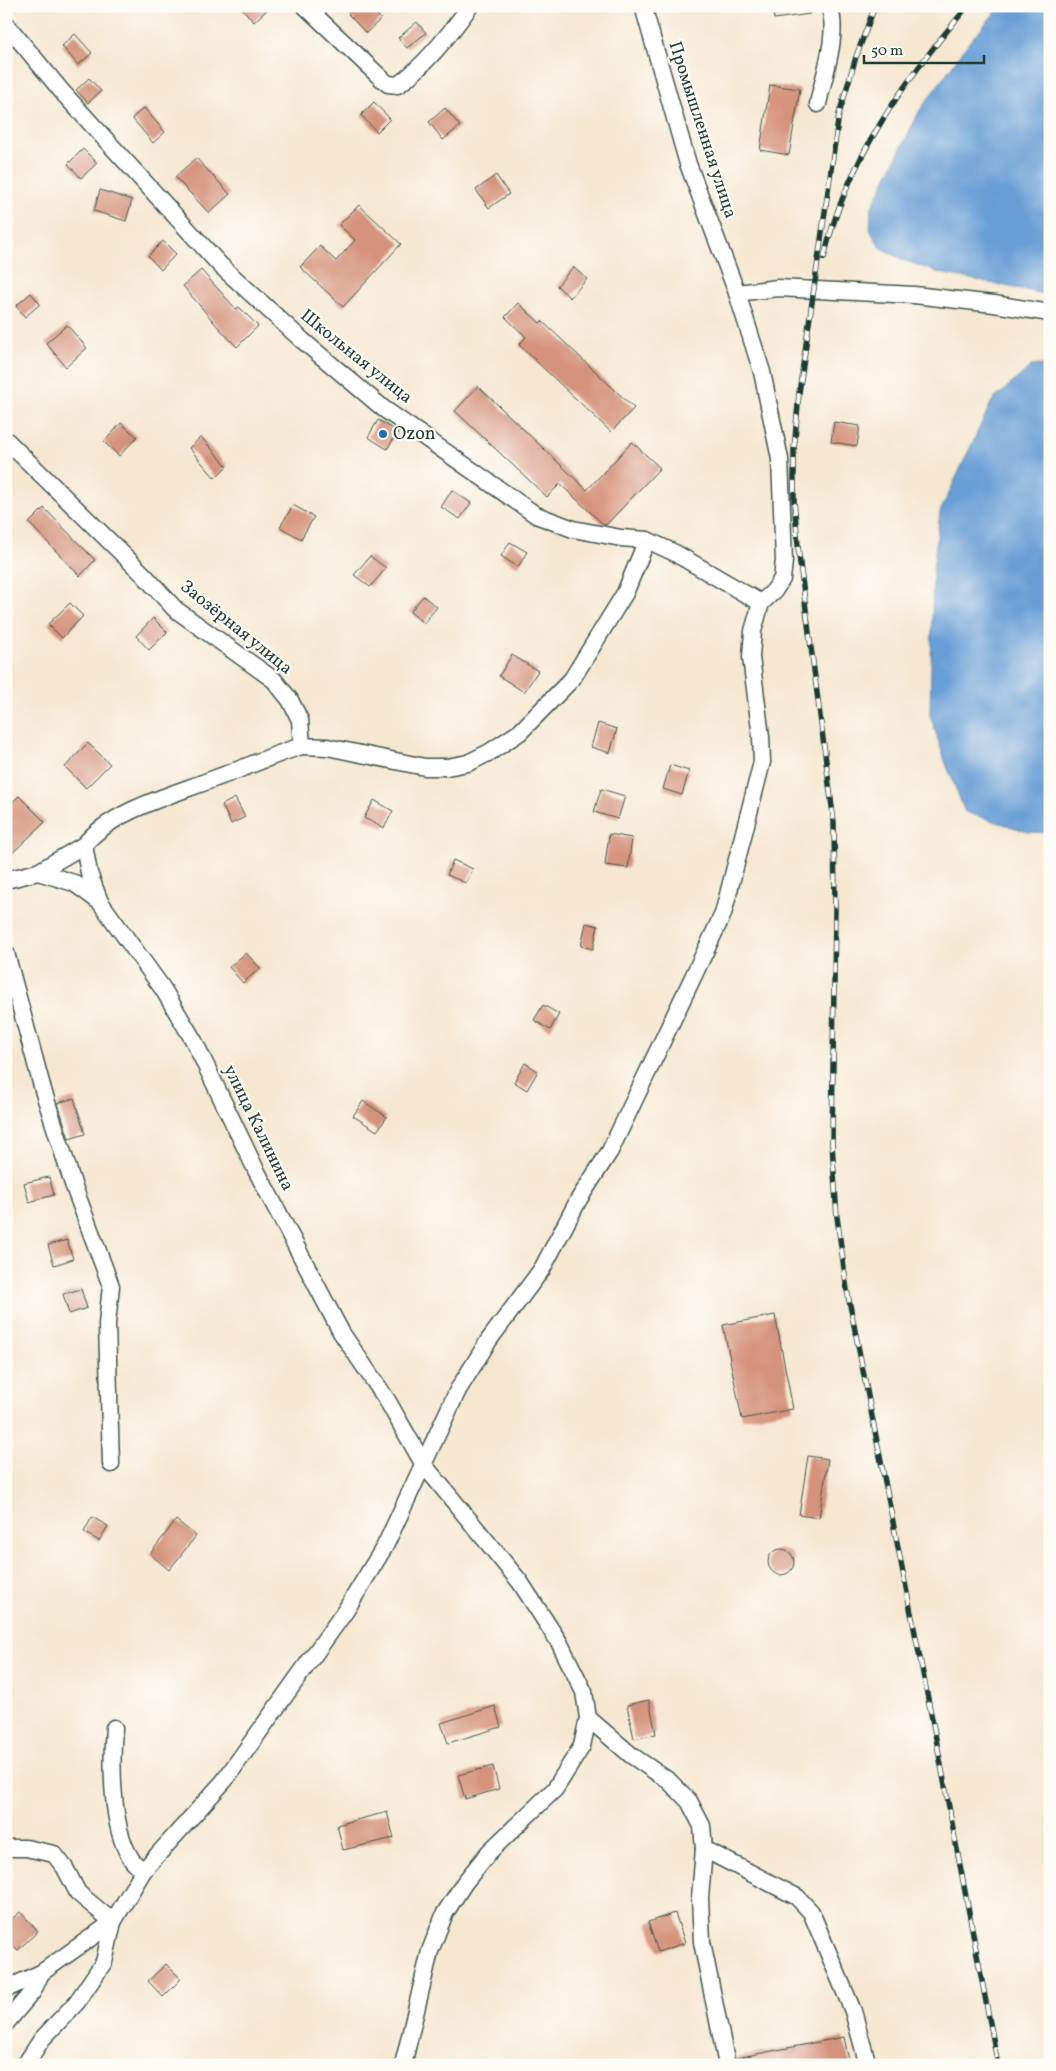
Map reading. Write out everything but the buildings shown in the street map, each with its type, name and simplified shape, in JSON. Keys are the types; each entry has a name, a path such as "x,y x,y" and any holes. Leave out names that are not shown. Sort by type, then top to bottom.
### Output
{"street":[{"path":"305,6 388,84 398,85 407,79 442,42 470,6"},
{"name":"Промышленная улица","path":"643,6 688,164 737,292 762,372 780,459 784,561 782,579 774,591 761,603"},
{"path":"818,104 830,48 832,26 830,6"},
{"name":"Школьная улица","path":"6,24 64,94 220,265 302,340 384,409 536,515 573,529 621,538 647,540 675,553 761,603"},
{"path":"737,292 778,288 914,295 994,304 1050,313"},
{"name":"Заозёрная улица","path":"6,440 144,575 175,609 274,680 290,700 300,720 302,746"},
{"path":"6,880 38,872 84,845 93,834 110,822 170,795 278,753 302,746 327,747 425,767 446,767 468,763 490,752 520,732 572,679 625,593 647,540"},
{"path":"25,2065 42,2039 77,2002 104,1962 113,1922 143,1871 224,1781 346,1610 385,1546 458,1390 489,1340 542,1270 579,1199 610,1151 723,914 762,762 752,657 753,631 761,603"},
{"path":"84,845 89,873 100,902"},
{"name":"улица Калинина","path":"38,872 74,883 100,902 163,989 194,1041 256,1170 341,1332 387,1400 424,1465 520,1582 554,1634 584,1692 588,1718"},
{"path":"6,953 46,1099 73,1184 112,1286 107,1324 111,1464"},
{"path":"403,2065 430,1951 445,1913 490,1851 555,1789 582,1746 588,1718 631,1755 669,1781 689,1801 702,1826 704,1849 700,1898 702,1942 727,2065"},
{"path":"114,1728 111,1762 118,1824 124,1846 131,1859 143,1871"},
{"path":"6,1848 26,1848 54,1854 65,1868 78,1893 113,1922"},
{"path":"704,1849 797,1897 811,1912 853,2011 868,2065"},
{"path":"6,1989 41,1973 113,1922"},
{"path":"6,2023 33,1991 41,1973"}],"water":[{"path":"1001,6 1050,6 1050,295 940,273 903,260 880,247 870,230 871,209 920,110 970,41"},
{"path":"1050,364 1050,833 1028,832 965,812 945,761 930,715 933,570 940,512 992,401 1031,366"}],"railway":[{"path":"875,6 856,57 839,114 799,393 794,450 794,501 799,556 834,822 835,908 832,1144 837,1217 847,1290 937,1744 998,2065"},
{"path":"824,258 846,189 880,124 922,63 968,6"}],"place":[{"name":"Ozon","path":"383,434"}]}
